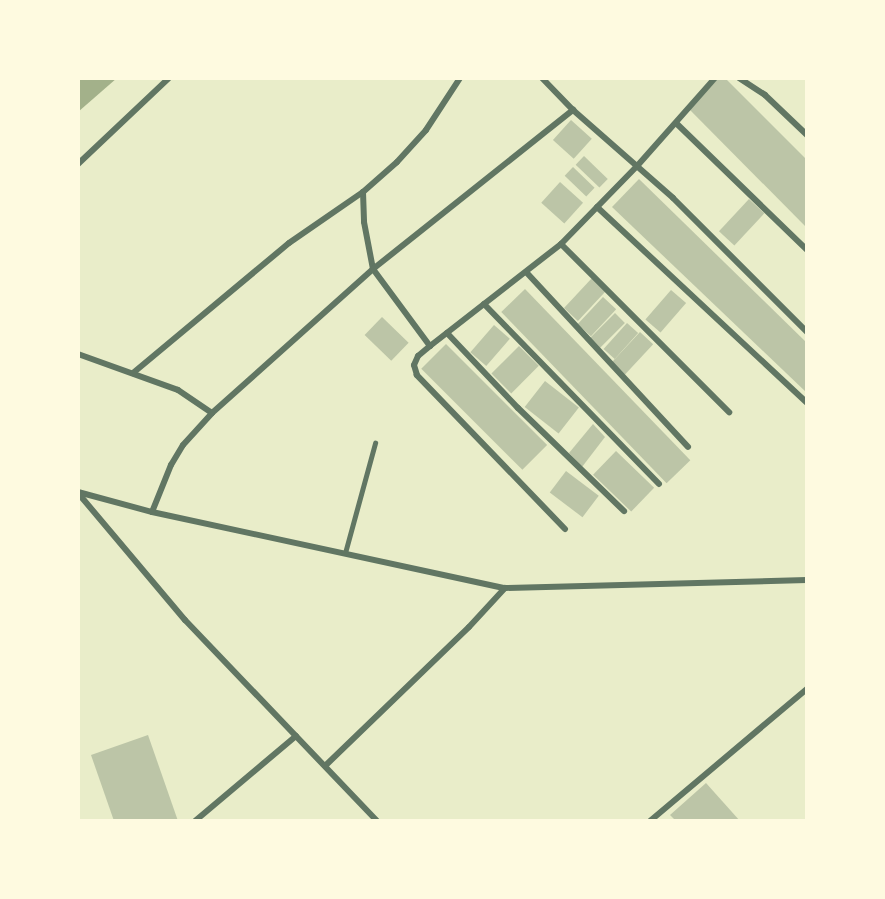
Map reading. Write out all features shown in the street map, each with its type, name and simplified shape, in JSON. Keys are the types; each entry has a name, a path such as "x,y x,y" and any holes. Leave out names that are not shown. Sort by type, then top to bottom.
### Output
{"street":[{"path":"78,164 169,78"},
{"path":"133,373 289,243 363,192 397,162 426,130 460,78"},
{"path":"542,78 573,110 638,165 807,332"},
{"path":"565,529 417,375 414,364 418,356 430,346 527,273 561,244 638,165 715,78"},
{"path":"739,78 765,94 807,135"},
{"path":"152,512 171,465 183,445 212,413 373,269 573,110"},
{"path":"676,123 807,250"},
{"path":"800,128 807,124"},
{"path":"363,192 364,222 373,269 430,346"},
{"path":"597,207 807,403"},
{"path":"561,244 729,412"},
{"path":"527,273 688,447"},
{"path":"484,304 659,484"},
{"path":"447,333 518,408 624,511"},
{"path":"78,354 178,390 212,413"},
{"path":"78,492 152,512 505,588 807,580"},
{"path":"78,492 185,620 377,821"},
{"path":"325,766 469,627 505,588"},
{"path":"650,821 807,689"},
{"path":"195,821 296,736"}],"lane":[{"path":"345,553 375,443"}],"shaded area":[{"path":"78,78 117,78 78,112"}],"building":[{"path":"719,78 725,78 807,160 807,228 689,109"},
{"path":"571,120 592,139 574,159 553,140"},
{"path":"584,156 608,179 599,188 576,165"},
{"path":"573,167 595,188 586,196 565,176"},
{"path":"639,179 807,343 807,393 612,207"},
{"path":"560,182 583,203 564,224 541,203"},
{"path":"749,199 764,213 734,246 719,231"},
{"path":"592,278 606,291 578,321 564,308"},
{"path":"525,289 690,460 667,483 501,312"},
{"path":"671,290 686,303 661,333 645,319"},
{"path":"603,297 616,309 591,336 578,324"},
{"path":"615,313 625,323 600,348 590,338"},
{"path":"382,317 409,343 391,361 365,335"},
{"path":"627,323 638,333 615,359 604,349"},
{"path":"494,325 510,339 486,366 470,352"},
{"path":"640,332 653,344 625,375 611,363"},
{"path":"446,344 547,445 522,470 421,369"},
{"path":"519,346 539,366 511,393 491,374"},
{"path":"545,381 579,407 559,433 525,407"},
{"path":"593,424 605,437 582,467 569,453"},
{"path":"616,451 654,488 631,512 593,475"},
{"path":"566,471 599,496 582,517 550,493"},
{"path":"148,735 178,821 114,821 91,755"},
{"path":"706,783 740,821 676,821 670,815"}]}
